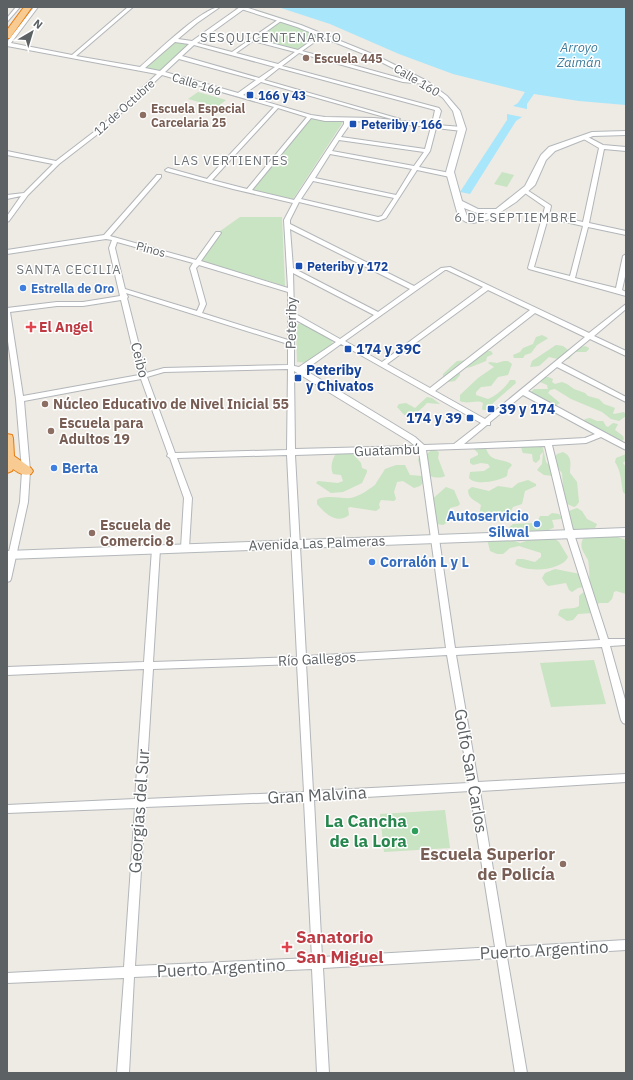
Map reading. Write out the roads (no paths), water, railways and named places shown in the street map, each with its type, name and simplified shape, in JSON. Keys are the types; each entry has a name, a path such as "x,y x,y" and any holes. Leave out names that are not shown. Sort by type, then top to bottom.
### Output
{"highway":[{"path":"7,29 24,7"},
{"path":"7,42 28,7"},
{"path":"7,438 7,464 26,471"}],"main road":[{"name":"Calle 160","path":"240,8 321,35 373,56 425,82 452,103 460,119 462,129"},
{"path":"462,129 450,167 450,175 464,218 470,221 478,221 509,204 525,191 534,178 546,152 596,133 626,133"},
{"name":"Avenida Las Palmeras","path":"10,554 626,532"}],"street":[{"path":"8,20 18,7"},
{"path":"7,42 36,7"},
{"path":"73,56 131,7"},
{"path":"141,69 195,22 218,7"},
{"name":"12 de Octubre","path":"7,220 26,194 57,163 101,129 194,43 240,8"},
{"path":"232,54 278,20"},
{"path":"238,96 321,35"},
{"path":"252,39 403,80 425,82"},
{"path":"168,170 248,191 378,218 384,217 427,151 434,127 437,109 194,43 175,40"},
{"name":"Calle 166","path":"7,42 162,73 310,116 346,120 374,120 462,129"},
{"path":"179,57 419,125"},
{"path":"209,180 277,107"},
{"path":"248,191 310,116"},
{"name":"Peteriby","path":"323,1073 291,453 291,291 288,225 289,215 339,138 347,124 346,120"},
{"path":"584,137 602,147 626,149"},
{"path":"339,138 427,151"},
{"path":"572,279 586,224 602,147"},
{"path":"330,152 450,175"},
{"path":"7,153 57,163"},
{"path":"106,237 159,176"},
{"path":"312,179 398,197"},
{"path":"525,191 548,206 531,268 626,294"},
{"path":"7,197 26,194"},
{"path":"546,216 626,233"},
{"path":"288,225 415,289"},
{"path":"199,313 203,304 192,268 218,233"},
{"name":"Pinos","path":"7,252 106,237 197,262 291,291"},
{"name":"Ceibo","path":"115,239 112,248 143,376 171,456 188,498 184,548"},
{"path":"619,291 626,256"},
{"path":"289,268 379,315"},
{"path":"300,370 443,269 453,270 626,354"},
{"path":"382,364 488,287"},
{"path":"7,578 10,554 24,502 26,471 20,399 7,311 48,304 83,304 123,294 199,313 291,343"},
{"path":"457,446 625,309"},
{"path":"431,391 534,310"},
{"path":"291,314 487,423"},
{"path":"557,364 626,400"},
{"path":"20,399 143,376 164,370 290,367 300,370 412,439 422,448"},
{"path":"524,392 626,448"},
{"name":"Guatambú","path":"171,456 548,443 586,440 600,434"},
{"path":"548,443 570,534 605,643 626,720"},
{"name":"Golfo San Carlos","path":"422,448 450,651 502,952 521,1073"},
{"name":"Georgias del Sur","path":"123,1073 128,973 156,549"},
{"name":"Río Gallegos","path":"7,672 301,660 626,642"},
{"name":"Gran Malvina","path":"7,809 309,796 626,778"},
{"name":"Puerto Argentino","path":"7,978 317,963 626,945"}],"water":[{"name":"Arroyo Zaimán","path":"278,7 626,7 626,105 579,101 534,94 527,104 527,109 513,106 518,103 525,92 453,74 399,54 330,24"},
{"path":"507,114 522,117 516,121 470,194 460,192 507,120"}],"place":[{"name":"Escuela 445","path":"306,58"},
{"name":"166 y 43","path":"250,95"},
{"name":"Escuela Especial Carcelaria 25","path":"143,115"},
{"name":"Peteriby y 166","path":"353,124"},
{"name":"Peteriby y 172","path":"299,266"},
{"name":"Estrella de Oro","path":"23,288"},
{"name":"El Angel","path":"31,327"},
{"name":"174 y 39C","path":"348,349"},
{"name":"Peteriby y Chivatos","path":"298,378"},
{"name":"Núcleo Educativo de Nivel Inicial 55","path":"45,404"},
{"name":"39 y 174","path":"491,409"},
{"name":"174 y 39","path":"470,418"},
{"name":"Escuela para Adultos 19","path":"51,431"},
{"name":"Berta","path":"54,468"},
{"name":"Autoservicio Silwal","path":"537,524"},
{"name":"Escuela de Comercio 8","path":"92,533"},
{"name":"Corralón L y L","path":"372,562"},
{"name":"La Cancha de la Lora","path":"415,831"},
{"name":"Escuela Superior de Policía","path":"563,864"},
{"name":"Sanatorio San Miguel","path":"287,947"}],"district":[{"name":"SESQUICENTENARIO","path":"271,37"},
{"name":"LAS VERTIENTES","path":"231,160"},
{"name":"6 DE SEPTIEMBRE","path":"516,217"},
{"name":"SANTA CECILIA","path":"69,269"}]}
